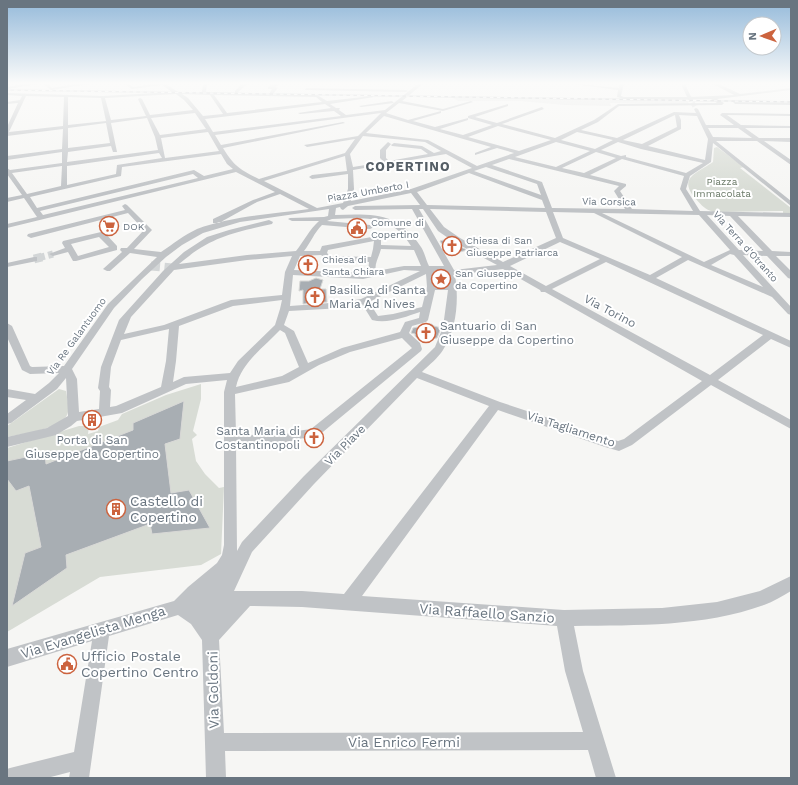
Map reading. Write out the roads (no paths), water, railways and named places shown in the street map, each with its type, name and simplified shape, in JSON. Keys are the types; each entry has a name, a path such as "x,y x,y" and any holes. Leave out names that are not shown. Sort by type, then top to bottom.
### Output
{"street":[{"path":"13,120 7,133 119,120"},
{"path":"64,187 65,120"},
{"path":"150,120 158,137 164,160"},
{"path":"203,120 229,163 237,170 316,210"},
{"path":"158,137 211,132 269,122 299,120"},
{"path":"7,200 119,175 119,166 221,150 357,120"},
{"path":"258,180 347,154 359,138 377,120"},
{"path":"404,120 519,153"},
{"path":"409,121 413,120"},
{"path":"435,129 463,120"},
{"path":"475,120 687,175 708,162"},
{"path":"463,137 512,120"},
{"path":"413,191 556,140 598,120"},
{"path":"556,169 661,120"},
{"path":"583,176 679,128 679,120"},
{"path":"702,120 711,138 791,204"},
{"path":"730,120 791,163"},
{"path":"779,120 791,127"},
{"path":"108,121 117,157"},
{"path":"706,126 791,127"},
{"path":"280,127 289,134"},
{"path":"576,130 708,162"},
{"path":"308,145 359,138 426,141 476,168"},
{"path":"711,138 791,140"},
{"path":"708,162 711,138"},
{"path":"381,143 422,148 433,155"},
{"path":"7,158 113,144"},
{"path":"388,144 383,150 383,158 388,163"},
{"path":"477,154 496,147"},
{"path":"42,218 7,171 162,151"},
{"path":"312,177 447,152"},
{"path":"347,154 352,180 348,206"},
{"path":"779,154 791,154"},
{"path":"509,157 624,185 617,191 630,212"},
{"path":"486,165 540,183 560,239 650,278 791,345"},
{"path":"7,226 237,170"},
{"path":"468,171 545,199"},
{"path":"36,210 194,172 202,178"},
{"path":"492,181 511,173"},
{"name":"Via Terra d'Otranto","path":"687,175 683,189 689,199 700,213 738,252 791,312"},
{"path":"104,178 117,191 130,211 148,230 128,251 107,269"},
{"name":"Piazza Umberto I","path":"316,210 348,206 413,191 426,207"},
{"path":"225,220 249,205 281,192"},
{"path":"776,192 791,192"},
{"path":"249,205 267,216"},
{"name":"Piazza Umberto I","path":"348,206 426,207"},
{"path":"414,207 451,271"},
{"name":"Via Corsica","path":"426,207 791,215"},
{"name":"Via Torino","path":"426,207 441,229 500,266 791,425"},
{"path":"247,598 225,621 212,639 197,618 179,607 192,592 223,566 229,557 231,545 229,392 233,376 242,363 279,326 285,309 289,272 298,253 307,242 312,231 326,219 331,208"},
{"name":"Via Re Galantuomo","path":"7,420 57,382 70,374 100,320 111,306 164,255 183,240 225,220 316,210"},
{"path":"31,236 130,211"},
{"path":"592,211 704,265 776,295"},
{"path":"731,213 791,276"},
{"path":"104,411 106,390 103,387 106,367 124,320 172,268 184,256 199,245 211,239 270,221 287,219 326,219 368,216 387,219 397,224 409,234 418,248 428,269 431,287 423,320 406,329 346,350 305,368 285,379 229,392"},
{"path":"326,219 370,227"},
{"path":"428,230 441,229"},
{"path":"135,243 111,245 76,259 66,243 101,234 111,245 128,251 164,255"},
{"path":"323,253 325,248 377,238 378,247 375,260 371,266 372,275"},
{"path":"289,272 363,276 404,268 451,271 498,268 560,239"},
{"path":"183,240 199,245"},
{"path":"378,247 418,248"},
{"path":"52,252 69,248"},
{"path":"704,265 729,252 791,254"},
{"path":"172,268 298,253 323,253 328,258 375,260"},
{"path":"650,278 688,257"},
{"path":"8,265 33,258"},
{"path":"544,290 606,259"},
{"path":"285,309 343,305 364,301 428,269"},
{"name":"Via Piave","path":"216,600 247,547 309,480 417,374 440,349 447,337 450,324 452,288 451,271"},
{"path":"431,287 452,288"},
{"path":"116,338 174,324 231,303 286,297"},
{"path":"364,301 375,318 379,319 400,316 403,313 426,308"},
{"path":"230,438 279,441 297,435 314,433 417,349 406,329 403,313"},
{"path":"166,388 172,354 174,324"},
{"path":"7,326 26,368 30,371 70,374 74,417"},
{"path":"279,326 290,332 305,368"},
{"path":"711,380 770,335"},
{"name":"Via Tagliamento","path":"417,374 496,405 618,446 628,442 711,380"},
{"path":"7,442 58,429 66,425 74,417 104,411 118,410 184,381 233,376"},
{"path":"7,393 37,398"},
{"path":"348,602 496,405"},
{"path":"216,600 223,566"},
{"name":"Via Raffaello Sanzio","path":"179,607 216,600 247,598 348,602 564,618 662,616 717,610 763,598 791,582"},
{"name":"Via Goldoni","path":"216,600 212,639 216,778"},
{"name":"Via Evangelista Menga","path":"7,658 179,607"},
{"path":"564,618 574,670 606,778"},
{"path":"79,778 102,630"},
{"name":"Via Enrico Fermi","path":"214,742 595,741"},
{"path":"10,778 82,759"}],"tunnel":[{"path":"38,258 53,254"},
{"path":"38,258 42,257"},
{"path":"34,259 38,258"},
{"path":"151,266 172,268"}],"place":[{"name":"DOK","path":"109,226"},
{"name":"Comune di Copertino","path":"357,228"},
{"name":"Chiesa di San Giuseppe Patriarca","path":"452,246"},
{"name":"Chiesa di Santa Chiara","path":"308,265"},
{"name":"San Giuseppe da Copertino","path":"441,279"},
{"name":"Basilica di Santa Maria Ad Nives","path":"315,297"},
{"name":"Santuario di San Giuseppe da Copertino","path":"426,333"},
{"name":"Porta di San Giuseppe da Copertino","path":"92,420"},
{"name":"Santa Maria di Costantinopoli","path":"314,438"},
{"name":"Castello di Copertino","path":"116,509"},
{"name":"Ufficio Postale Copertino Centro","path":"67,664"}],"district":[{"name":"COPERTINO","path":"408,166"}],"park label":[{"name":"Piazza Immacolata","path":"722,186"}]}
